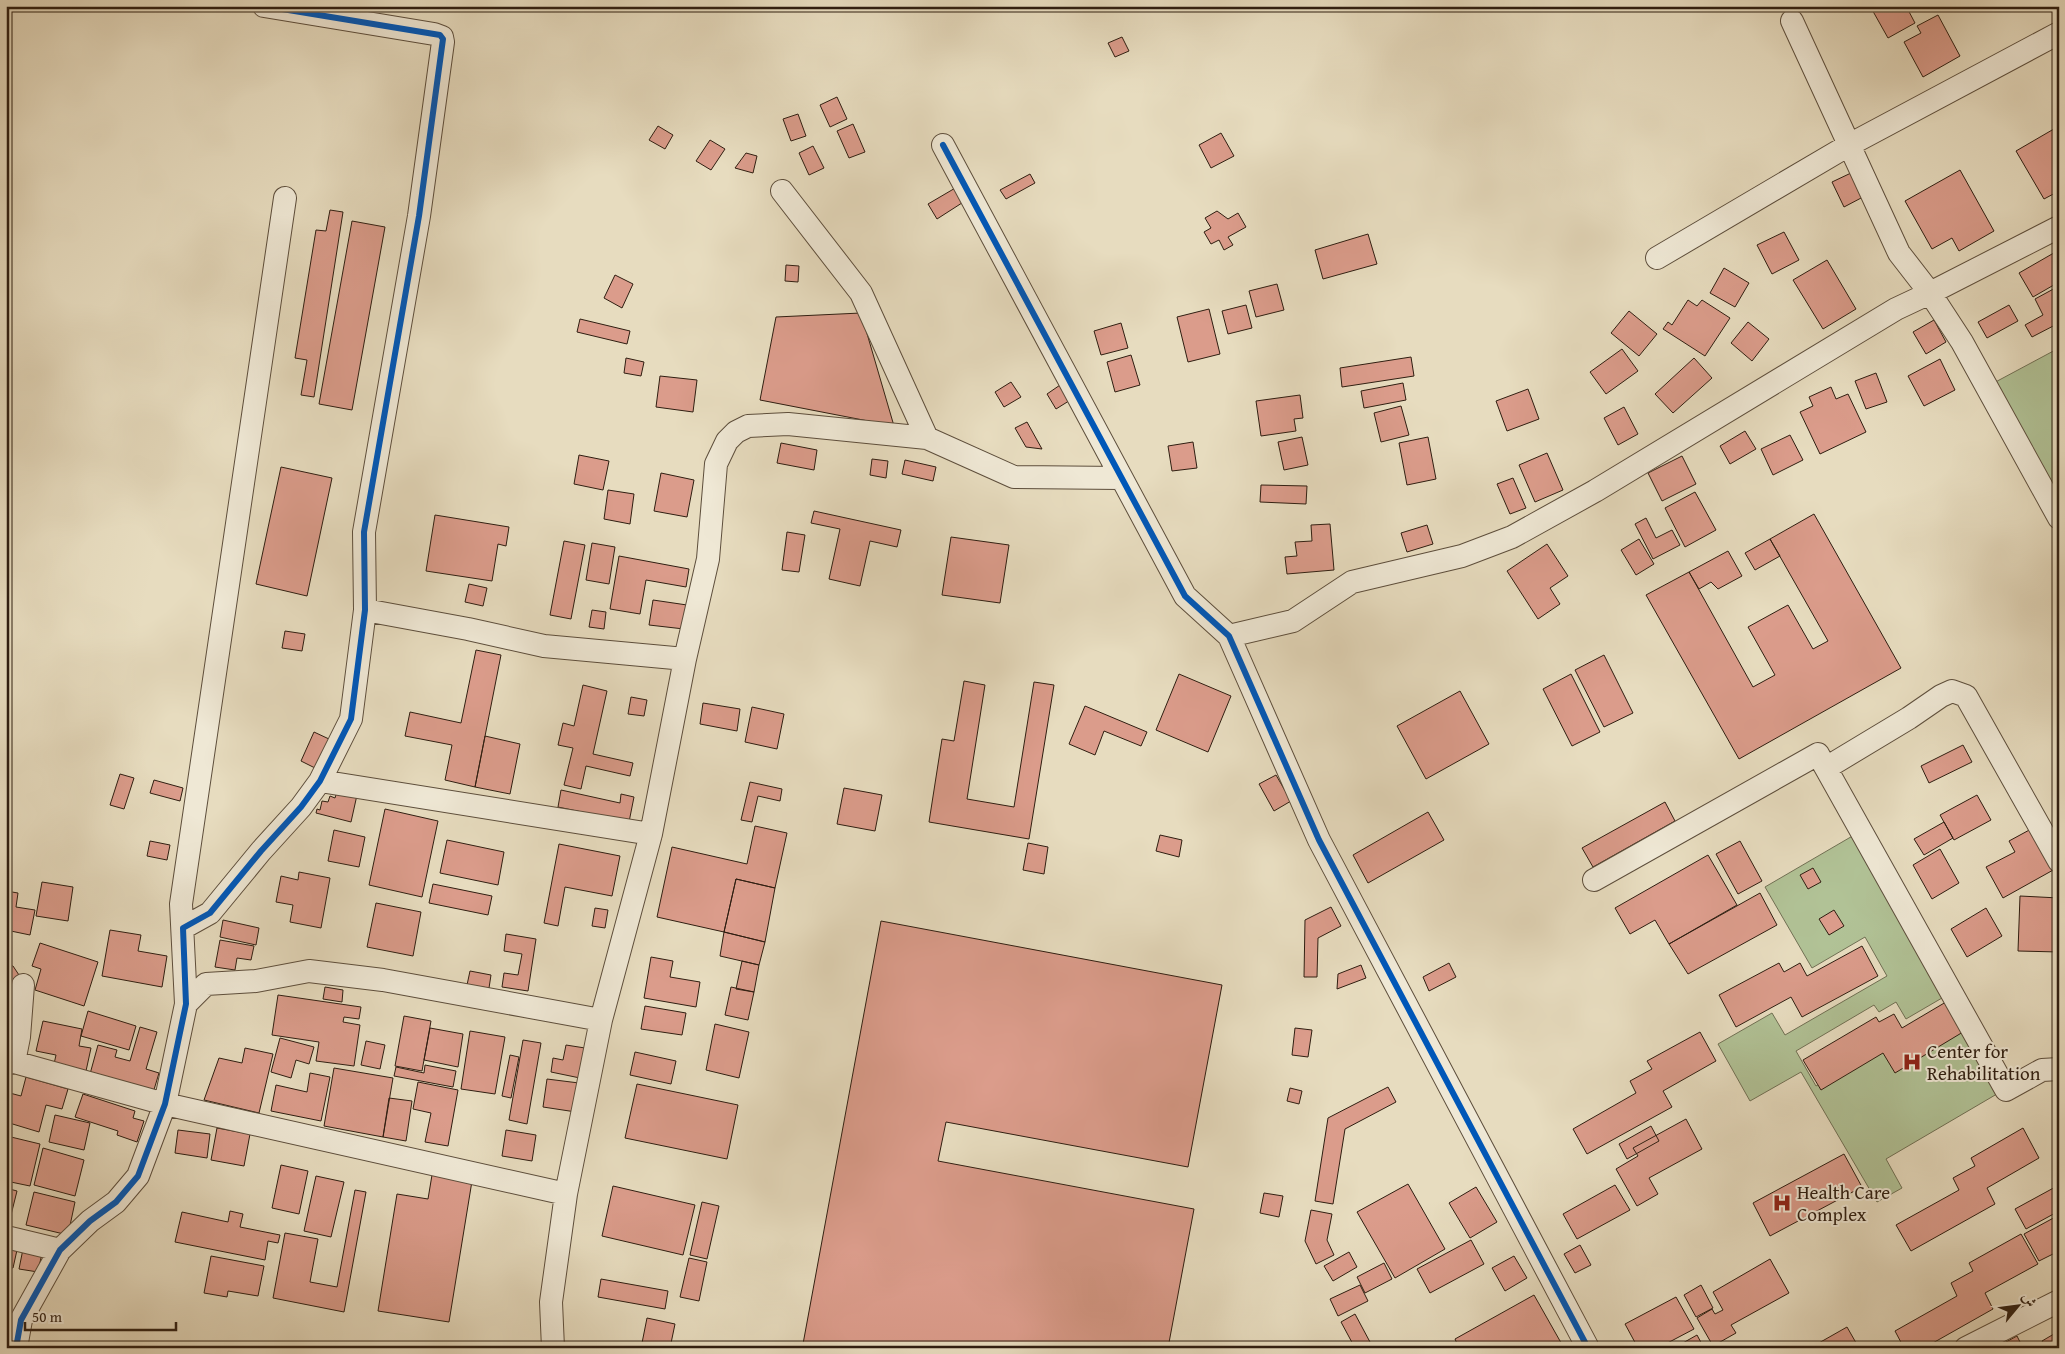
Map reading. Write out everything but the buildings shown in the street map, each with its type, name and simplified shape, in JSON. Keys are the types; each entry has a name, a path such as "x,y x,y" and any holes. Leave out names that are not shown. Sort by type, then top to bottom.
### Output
{"street":[{"path":"183,928 210,913 222,901 261,851 301,807 320,781 351,719 365,610 364,532 419,216 443,39 440,35 425,32 264,6"},
{"path":"1792,21 1899,253 1930,293 1962,342 2059,518"},
{"path":"1657,258 1849,145 2059,33"},
{"path":"943,145 1185,596 1229,636 1319,840 1588,1348"},
{"path":"782,191 861,292 927,438"},
{"path":"16,1348 14,1318 60,1250 90,1221 116,1202 138,1176 165,1104 186,1004 181,904 285,198"},
{"path":"1229,636 1293,621 1352,582 1462,556 1512,537 1596,491 1896,309 2059,227"},
{"path":"553,1348 550,1302 566,1194 601,1020 651,834 685,659 708,559 716,464 727,441 736,432 748,426 788,424 927,438 1014,477 1121,478"},
{"path":"365,610 468,629 544,646 685,659"},
{"path":"1826,768 1909,718 1940,696 1952,691 1959,693 1966,696 2059,861"},
{"path":"1594,880 1818,754 2006,1090 2042,1070 2059,1069"},
{"path":"320,781 651,834"},
{"path":"186,1004 206,984 256,981 309,971 383,980 601,1020"},
{"path":"23,985 19,1037 10,1063 165,1104 566,1194"},
{"path":"6,1237 60,1250"},
{"path":"1966,1348 2059,1302"}],"green space":[{"path":"2059,348 2059,519 1988,386"},
{"path":"1861,831 1954,991 1906,1019 1896,1002 1879,1012 1874,1005 1796,1051 1816,1086 1883,1048 1966,1029 2002,1091 1886,1159 1902,1188 1877,1202 1801,1072 1750,1101 1718,1044 1772,1013 1785,1035 1887,976 1865,937 1812,968 1765,887"}],"cycle path":[{"path":"16,1348 21,1320 60,1250 90,1221 116,1202 138,1176 165,1104 186,1004 183,928 210,913 261,851 301,807 320,781 351,719 365,610 364,532 419,216 443,39 440,35 264,6"},
{"path":"943,145 1185,596 1229,636 1319,840 1588,1348"}],"place":[{"name":"Center for Rehabilitation","path":"1912,1062"},
{"name":"Health Care Complex","path":"1782,1203"}]}
